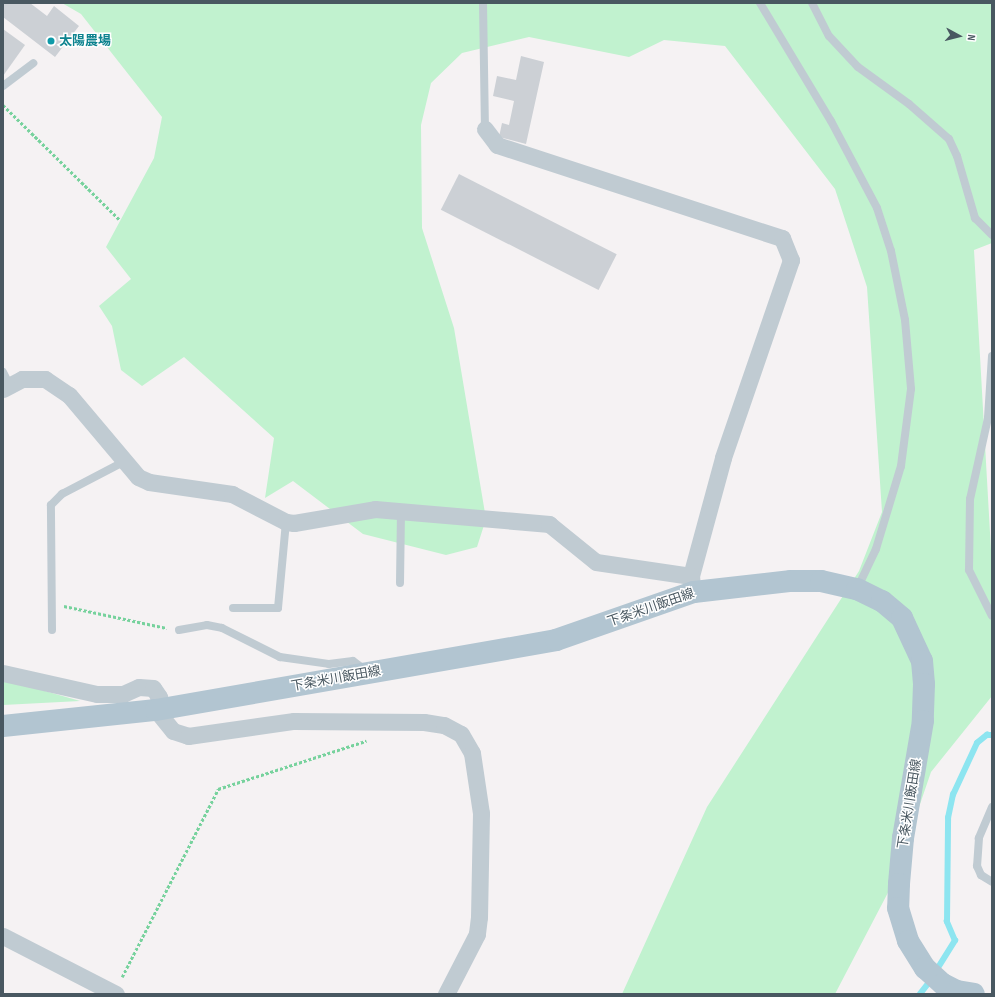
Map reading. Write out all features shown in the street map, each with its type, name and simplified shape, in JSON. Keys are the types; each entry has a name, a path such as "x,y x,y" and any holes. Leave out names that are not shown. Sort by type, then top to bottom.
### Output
{"main road":[{"name":"下条米川飯田線","path":"3,726 156,710 556,640 692,584 791,580 821,582 857,589 882,601 902,618 922,661 924,684 923,721 903,838 898,908 908,941 925,968 943,984 957,991 974,994"}],"street":[{"path":"5,382 22,379 45,379 69,395 138,477 148,482 232,494 286,522 294,523 375,509 549,524 596,562 692,584 723,458 791,260 782,238 497,145 485,129"},
{"path":"3,673 97,694 123,694 139,687 153,688 159,697 156,710 174,731 188,736 294,721 424,722 444,725 461,734 472,753 481,813 479,917 477,934 446,994"},
{"path":"3,936 115,994"}],"lane":[{"path":"483,3 485,129"},
{"path":"760,3 831,121 877,208 891,251 905,320 911,389 901,466 876,549 857,589"},
{"path":"812,3 829,36 858,66 909,104 949,139 957,156 975,218 992,235"},
{"path":"3,86 33,63"},
{"path":"992,356 988,418 970,499 969,570 992,616"},
{"path":"52,630 54,604 49,523 51,505 62,494 125,461"},
{"path":"400,583 401,511"},
{"path":"233,608 278,608 286,522"},
{"path":"179,630 207,625 222,628 280,657 329,664 353,661 369,673"},
{"path":"992,807 981,833 977,866 981,876 992,882"}],"path":[{"path":"3,105 120,220"},
{"path":"54,604 179,630"},
{"path":"115,994 218,789 373,739"}],"green space":[{"path":"62,3 992,3 992,243 974,250 992,568 992,696 931,772 893,883 835,994 622,994 707,807 859,571 882,512 867,287 835,189 725,46 664,40 629,57 529,37 462,53 431,83 421,125 422,228 454,328 486,519 477,547 446,555 363,534 293,481 265,498 274,438 184,357 142,386 121,370 112,326 99,306 131,279 106,247 154,158 162,117 81,14"},
{"path":"3,679 80,701 3,705"}],"building":[{"name":"太陽農場","path":"3,3 30,3 47,16 54,6 79,26 55,57 3,17"},
{"path":"3,29 25,45 3,76"},
{"path":"521,56 544,62 526,144 499,137 502,123 509,125 514,101 493,96 497,76 516,80"},
{"path":"459,174 617,254 599,290 441,210"}],"waterway":[{"path":"936,971 955,941 947,922 948,818 953,795 977,743 987,735 992,735"},
{"path":"920,994 931,980"}],"place":[{"name":"太陽農場","path":"51,41"}]}
